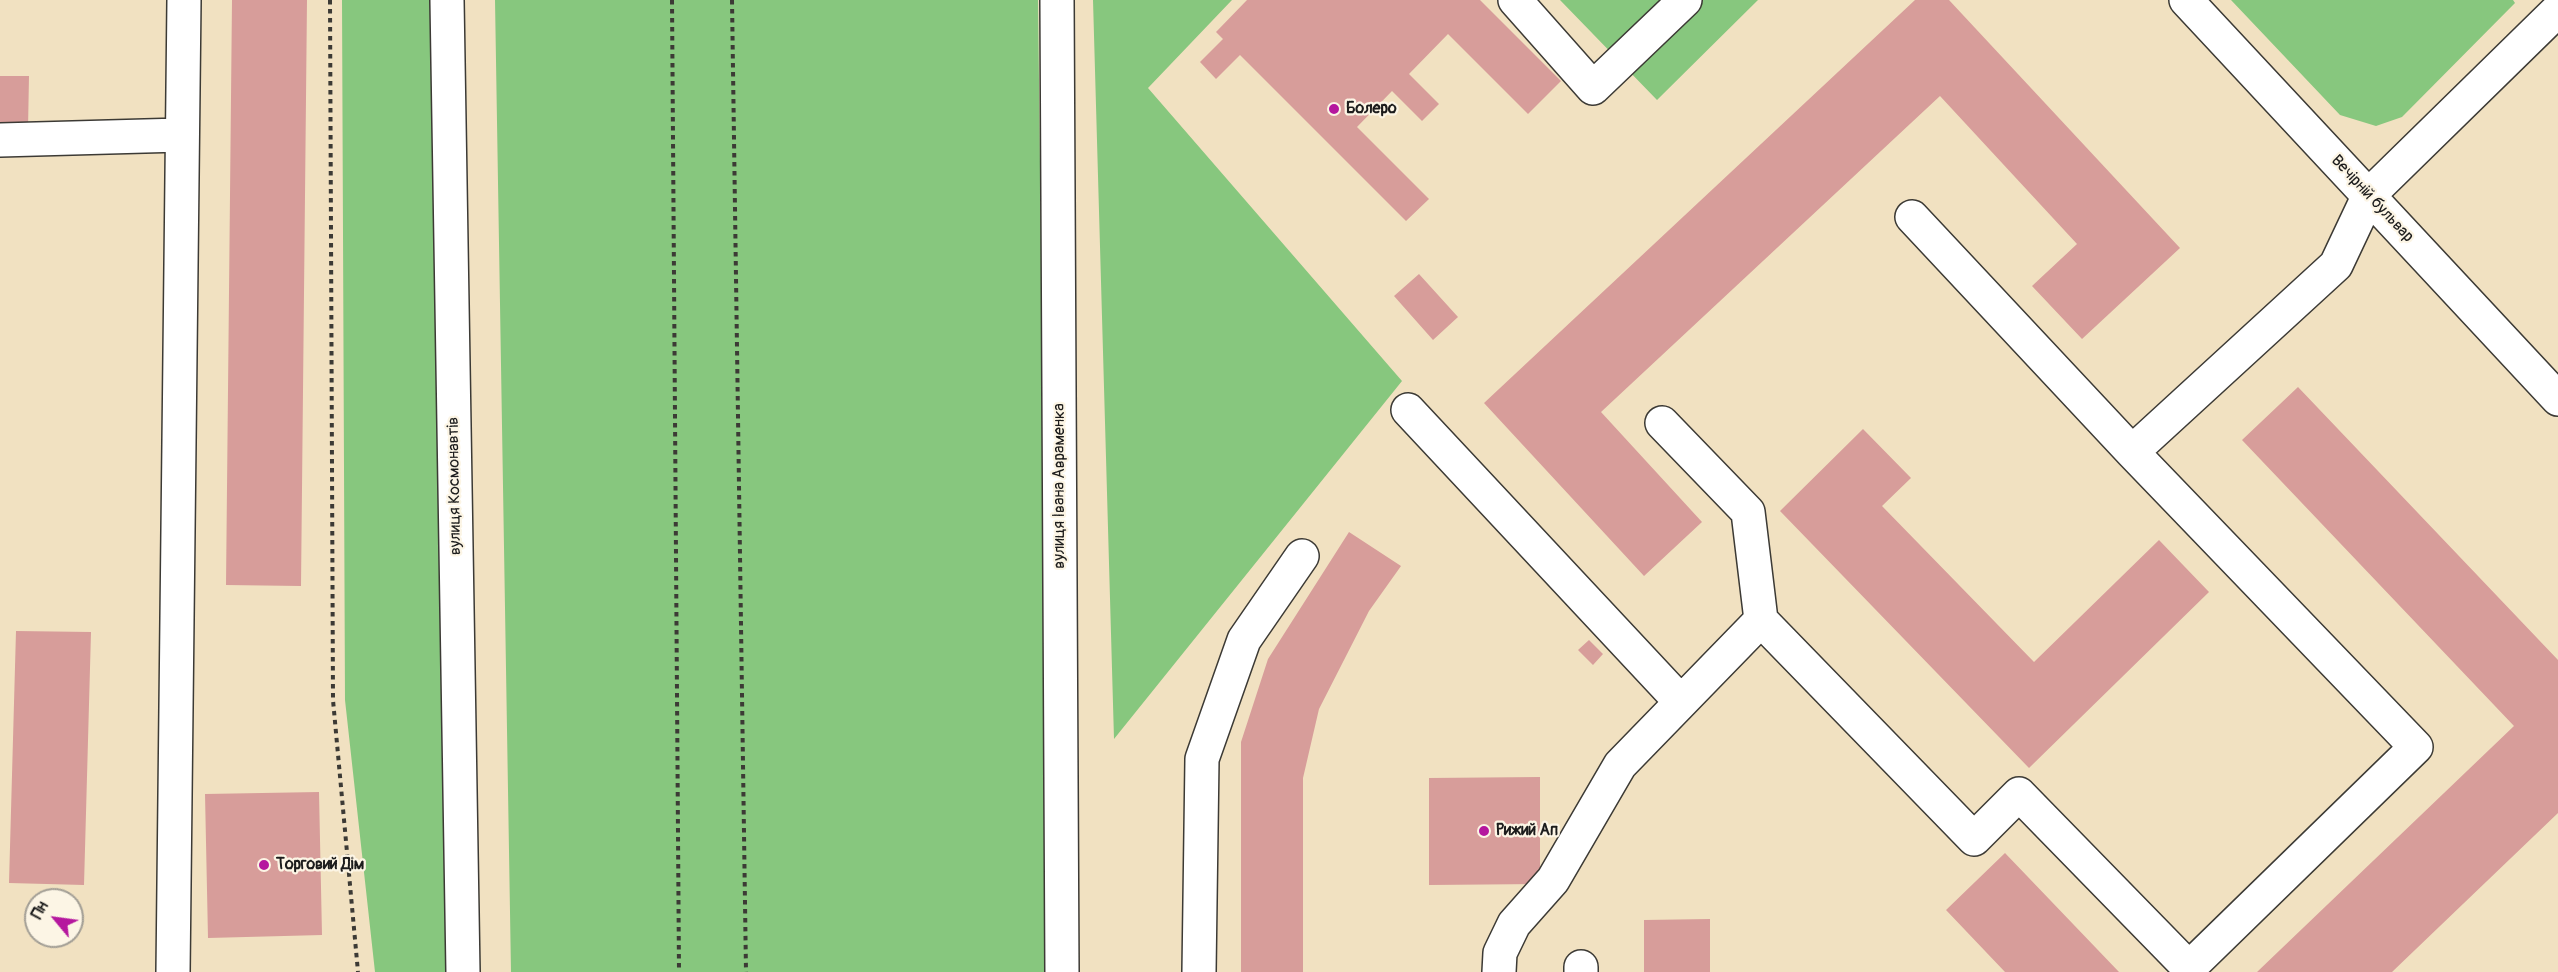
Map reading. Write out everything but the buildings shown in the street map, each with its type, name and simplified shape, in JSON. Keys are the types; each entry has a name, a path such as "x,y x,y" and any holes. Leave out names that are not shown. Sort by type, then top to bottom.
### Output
{"street":[{"path":"173,972 183,0"},
{"name":"вулиця Космонавтів","path":"447,0 463,972"},
{"name":"вулиця Івана Авраменка","path":"1057,0 1062,972"},
{"path":"1515,0 1593,88 1685,0"},
{"name":"Вечірній бульвар","path":"2186,0 2368,195 2555,390"},
{"path":"2132,452 2336,265 2368,195 2558,10"},
{"path":"0,140 181,135"},
{"path":"1662,423 1748,512 1761,620 1974,839 2019,794 2189,968 2416,747 2132,452 1912,217"},
{"path":"1408,410 1680,701"},
{"path":"1199,972 1202,759 1244,640 1302,556"},
{"path":"1499,972 1500,953 1514,924 1553,880 1620,765 1761,620"}],"path":[{"path":"330,0 333,700 358,972"},
{"path":"672,0 679,972"},
{"path":"732,0 746,972"}],"green space":[{"path":"342,0 439,0 457,972 375,972 345,700"},
{"path":"495,0 1038,0 1050,972 511,972"},
{"path":"1093,0 1232,0 1148,88 1402,381 1114,739"},
{"path":"1560,0 1758,0 1657,100"},
{"path":"2231,0 2513,0 2515,3 2402,117 2376,126 2340,115"}],"place":[{"name":"Болеро","path":"1334,109"},
{"name":"Рижий Ап","path":"1484,831"},
{"name":"Торговий Дім","path":"264,865"}]}
